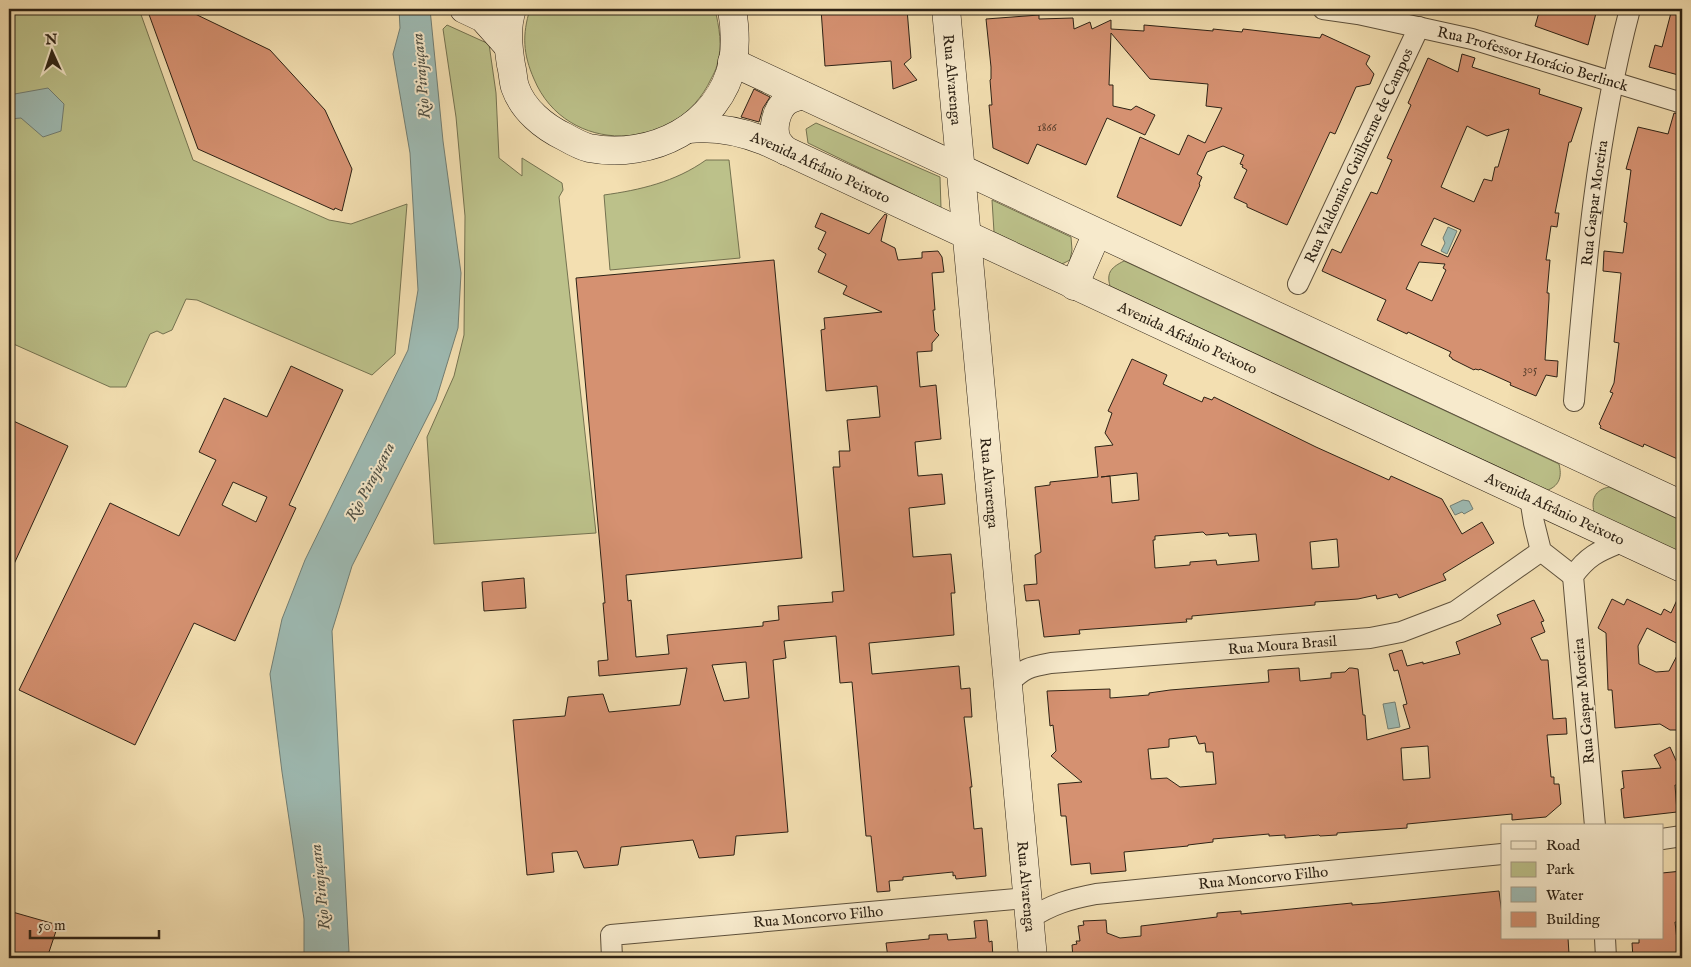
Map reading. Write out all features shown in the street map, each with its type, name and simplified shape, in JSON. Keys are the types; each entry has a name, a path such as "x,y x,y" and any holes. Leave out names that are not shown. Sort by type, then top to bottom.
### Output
{"main road":[{"path":"464,9 483,18 508,46"},
{"path":"512,9 508,20 508,46 515,87 524,103 534,116 550,130 587,147 617,152 648,148 671,139 688,129 704,115 726,81 732,62 736,32 732,9"},
{"name":"Rua Alvarenga","path":"946,9 1033,958"},
{"path":"732,62 1682,505"},
{"path":"786,151 778,142 774,133 775,123 782,106 789,100 802,95"},
{"name":"Avenida Afrânio Peixoto","path":"688,129 709,127 756,137 1682,568"},
{"path":"1074,286 1098,233"}],"street":[{"name":"Rua Professor Horácio Berlinck","path":"1323,9 1358,14 1472,39 1682,103"},
{"name":"Rua Gaspar Moreira","path":"1574,402 1596,182 1612,82 1630,9"},
{"name":"Rua Valdomiro Guilherme de Campos","path":"1298,284 1419,27"},
{"path":"1530,498 1541,551 1573,576 1587,559 1596,553 1624,542"},
{"name":"Rua Moura Brasil","path":"1008,684 1020,672 1031,667 1051,663 1370,638 1401,632 1456,611 1541,551"},
{"name":"Rua Gaspar Moreira","path":"1573,576 1595,824"},
{"path":"1664,838 1682,836"},
{"name":"Rua Moncorvo Filho","path":"612,958 610,936 1047,908 1070,898 1096,894 1501,854"},
{"path":"1605,940 1606,958"}],"green space":[{"path":"9,9 139,9 193,160 329,220 351,224 407,204 395,354 372,375 197,300 186,299 172,330 163,334 157,331 150,334 126,387 110,387 9,342"},
{"path":"530,9 715,9 720,44 717,67 695,104 673,121 648,132 621,136 595,133 570,122 549,104 534,79 525,44"},
{"path":"447,25 489,44 496,93 499,158 522,176 522,158 562,183 563,190 559,197 596,533 434,544 427,437 454,376 464,335 465,216 456,117 443,29"},
{"path":"816,123 940,177 941,208 808,143 806,129"},
{"path":"706,160 729,160 740,258 610,270 604,195 631,191 657,184 682,174"},
{"path":"992,200 1071,237 1072,250 1070,260 1062,264 994,232"},
{"path":"1124,261 1559,464 1558,483 1548,490 1110,286 1109,277 1111,270"},
{"path":"1609,487 1682,521 1682,553 1594,512 1593,503 1595,496 1600,490"}],"water":[{"name":"Rio Pirajuçara","path":"399,9 430,9 443,141 461,273 458,328 436,400 352,566 332,631 349,952 304,958 304,919 282,772 270,674 282,619 305,560 408,350 418,290 410,153 393,54 400,28"},
{"path":"48,88 64,104 61,131 43,137 21,118 9,119 9,95"},
{"path":"1448,227 1457,231 1447,254 1441,251 1445,243 1443,238"},
{"path":"1463,500 1469,501 1473,509 1464,514 1462,512 1455,515 1450,506"},
{"path":"1395,702 1400,727 1388,729 1383,704"}],"building":[{"path":"147,9 189,9 191,12 270,50 325,110 352,169 342,211 335,208 334,210 198,149"},
{"path":"821,9 907,9 911,58 904,64 917,80 893,89 891,61 825,66"},
{"path":"1540,9 1597,9 1588,45 1535,26"},
{"path":"1672,9 1682,9 1682,76 1649,67 1655,45 1662,47"},
{"path":"1039,15 1039,19 1073,18 1074,29 1090,22 1092,29 1111,20 1111,29 1144,31 1144,25 1213,31 1213,29 1242,32 1243,29 1320,38 1322,34 1370,56 1366,64 1374,74 1370,84 1356,87 1335,134 1330,132 1287,225 1247,207 1247,204 1234,198 1247,170 1240,164 1244,155 1223,146 1207,152 1197,174 1202,177 1200,185 1181,226 1117,197 1140,137 1179,155 1188,135 1205,143 1222,108 1206,106 1208,84 1150,79 1111,33 1109,85 1113,85 1113,106 1131,110 1136,106 1155,115 1145,135 1107,118 1086,165 1037,144 1028,164 993,148 989,105 992,105 991,67 986,19"},
{"path":"1462,54 1475,58 1472,67 1540,89 1539,94 1582,108 1571,142 1569,142 1555,213 1559,213 1557,227 1551,226 1546,260 1550,260 1545,360 1558,361 1557,377 1546,375 1536,396 1480,369 1474,370 1452,359 1449,356 1451,352 1377,320 1386,300 1322,271 1332,249 1341,253 1371,192 1377,194 1392,160 1387,158 1411,105 1408,103 1428,58 1458,72","holes":["1467,126 1487,136 1509,129 1492,181 1484,179 1474,202 1441,187","1434,218 1461,230 1448,257 1421,245","1419,262 1445,264 1443,268 1446,270 1432,301 1406,289"]},
{"path":"754,89 770,97 763,108 759,122 741,117"},
{"path":"1674,113 1682,115 1682,155 1677,172 1682,178 1682,302 1678,329 1682,329 1682,347 1677,386 1682,386 1682,461 1644,444 1643,447 1600,428 1599,424 1613,393 1610,392 1614,383 1619,343 1614,342 1621,273 1603,271 1604,251 1623,253 1627,223 1624,222 1631,170 1626,169 1638,127 1668,134"},
{"path":"821,213 869,234 885,214 887,215 881,241 895,248 898,260 922,258 922,252 938,251 942,257 944,272 932,273 935,331 939,335 932,343 932,351 917,352 920,387 936,385 941,439 915,442 918,476 942,474 945,504 909,508 913,557 951,554 955,593 951,593 954,635 869,643 872,674 959,666 961,689 970,688 972,717 964,717 972,787 970,787 974,829 982,828 986,876 956,879 955,875 953,876 953,872 903,877 903,880 889,881 890,891 877,892 871,836 866,836 852,682 840,683 836,636 784,641 786,658 773,660 788,832 736,836 734,855 699,858 693,840 621,847 618,865 584,868 577,851 552,853 554,872 527,875 513,720 565,716 568,697 603,694 609,712 680,705 687,668 599,676 598,661 608,660 603,603 605,603 576,278 774,260 802,558 626,575 628,601 631,600 636,657 669,654 667,635 763,626 763,622 779,620 778,606 833,602 832,592 844,591 833,467 840,467 839,451 850,451 847,420 880,417 877,386 826,391 821,330 825,329 824,318 882,312 843,294 847,286 818,272 826,254 818,249 826,232 815,227","holes":["746,662 749,698 724,701 712,665"]},
{"path":"1132,359 1167,375 1163,384 1202,402 1204,397 1212,400 1214,397 1389,480 1391,476 1442,499 1462,534 1482,522 1494,543 1443,574 1446,580 1399,598 1397,594 1377,599 1376,595 1358,599 1315,602 1315,605 1192,616 1192,619 1186,619 1187,622 1079,630 1080,634 1044,637 1039,600 1026,601 1024,585 1037,584 1035,555 1041,552 1035,487 1050,485 1050,482 1098,477 1095,447 1113,445 1105,433 1112,413 1108,411","holes":["1137,473 1139,500 1112,503 1110,476","1203,532 1206,535 1228,533 1229,536 1256,534 1259,561 1217,565 1216,560 1190,562 1190,565 1155,568 1153,540 1155,540 1155,536","1337,539 1339,567 1312,569 1310,542"]},
{"path":"291,366 343,390 289,505 296,508 235,641 194,623 135,745 19,690 110,503 179,536 216,460 199,452 224,398 267,417","holes":["233,482 267,497 256,522 222,505"]},
{"path":"9,419 68,446 9,575"},
{"path":"524,578 526,608 484,611 482,582"},
{"path":"1682,589 1682,646 1682,730 1670,730 1660,724 1615,728 1612,690 1608,690 1606,633 1598,628 1612,599 1624,605 1627,599 1661,615 1664,609 1671,613","holes":["1647,628 1682,646 1669,671 1656,672 1639,664 1638,646"]},
{"path":"1534,600 1544,621 1541,622 1545,632 1531,638 1541,660 1548,660 1553,719 1566,718 1567,734 1547,735 1551,777 1554,777 1554,784 1559,784 1561,804 1546,817 1512,820 1512,814 1407,824 1407,828 1337,833 1337,835 1285,838 1285,835 1269,836 1269,834 1213,839 1213,842 1188,846 1124,852 1126,871 1091,874 1090,863 1071,865 1066,816 1061,816 1058,784 1082,782 1051,756 1056,751 1053,725 1050,726 1047,691 1110,689 1110,698 1149,695 1149,693 1170,690 1269,682 1268,670 1299,668 1300,681 1331,678 1331,673 1345,672 1352,668 1358,669 1367,740 1410,728 1403,705 1407,704 1398,670 1394,671 1389,654 1402,650 1407,666 1423,662 1423,664 1460,654 1456,642 1501,624 1497,615","holes":["1196,736 1199,744 1205,743 1206,752 1213,752 1216,784 1180,787 1167,778 1151,779 1148,749 1169,747 1169,739","1428,746 1430,778 1403,780 1401,748"]},
{"path":"1670,747 1679,767 1682,767 1682,785 1675,785 1677,812 1624,818 1621,789 1624,788 1622,771 1661,768 1654,755"},
{"path":"1682,871 1682,919 1678,919 1678,922 1675,922 1679,958 1633,958 1632,943 1639,943 1639,940 1664,940 1664,873"},
{"path":"1499,891 1501,940 1568,940 1568,958 1073,958 1072,945 1077,944 1076,941 1080,941 1078,926 1084,925 1083,921 1106,920 1107,933 1120,938 1141,936 1141,926 1217,917 1217,913 1241,911 1241,914 1352,903 1352,905"},
{"path":"9,911 58,925 47,958 9,958"},
{"path":"987,920 989,942 992,941 993,958 888,958 886,943 929,939 929,935 947,934 948,940 976,938 974,921"}]}
